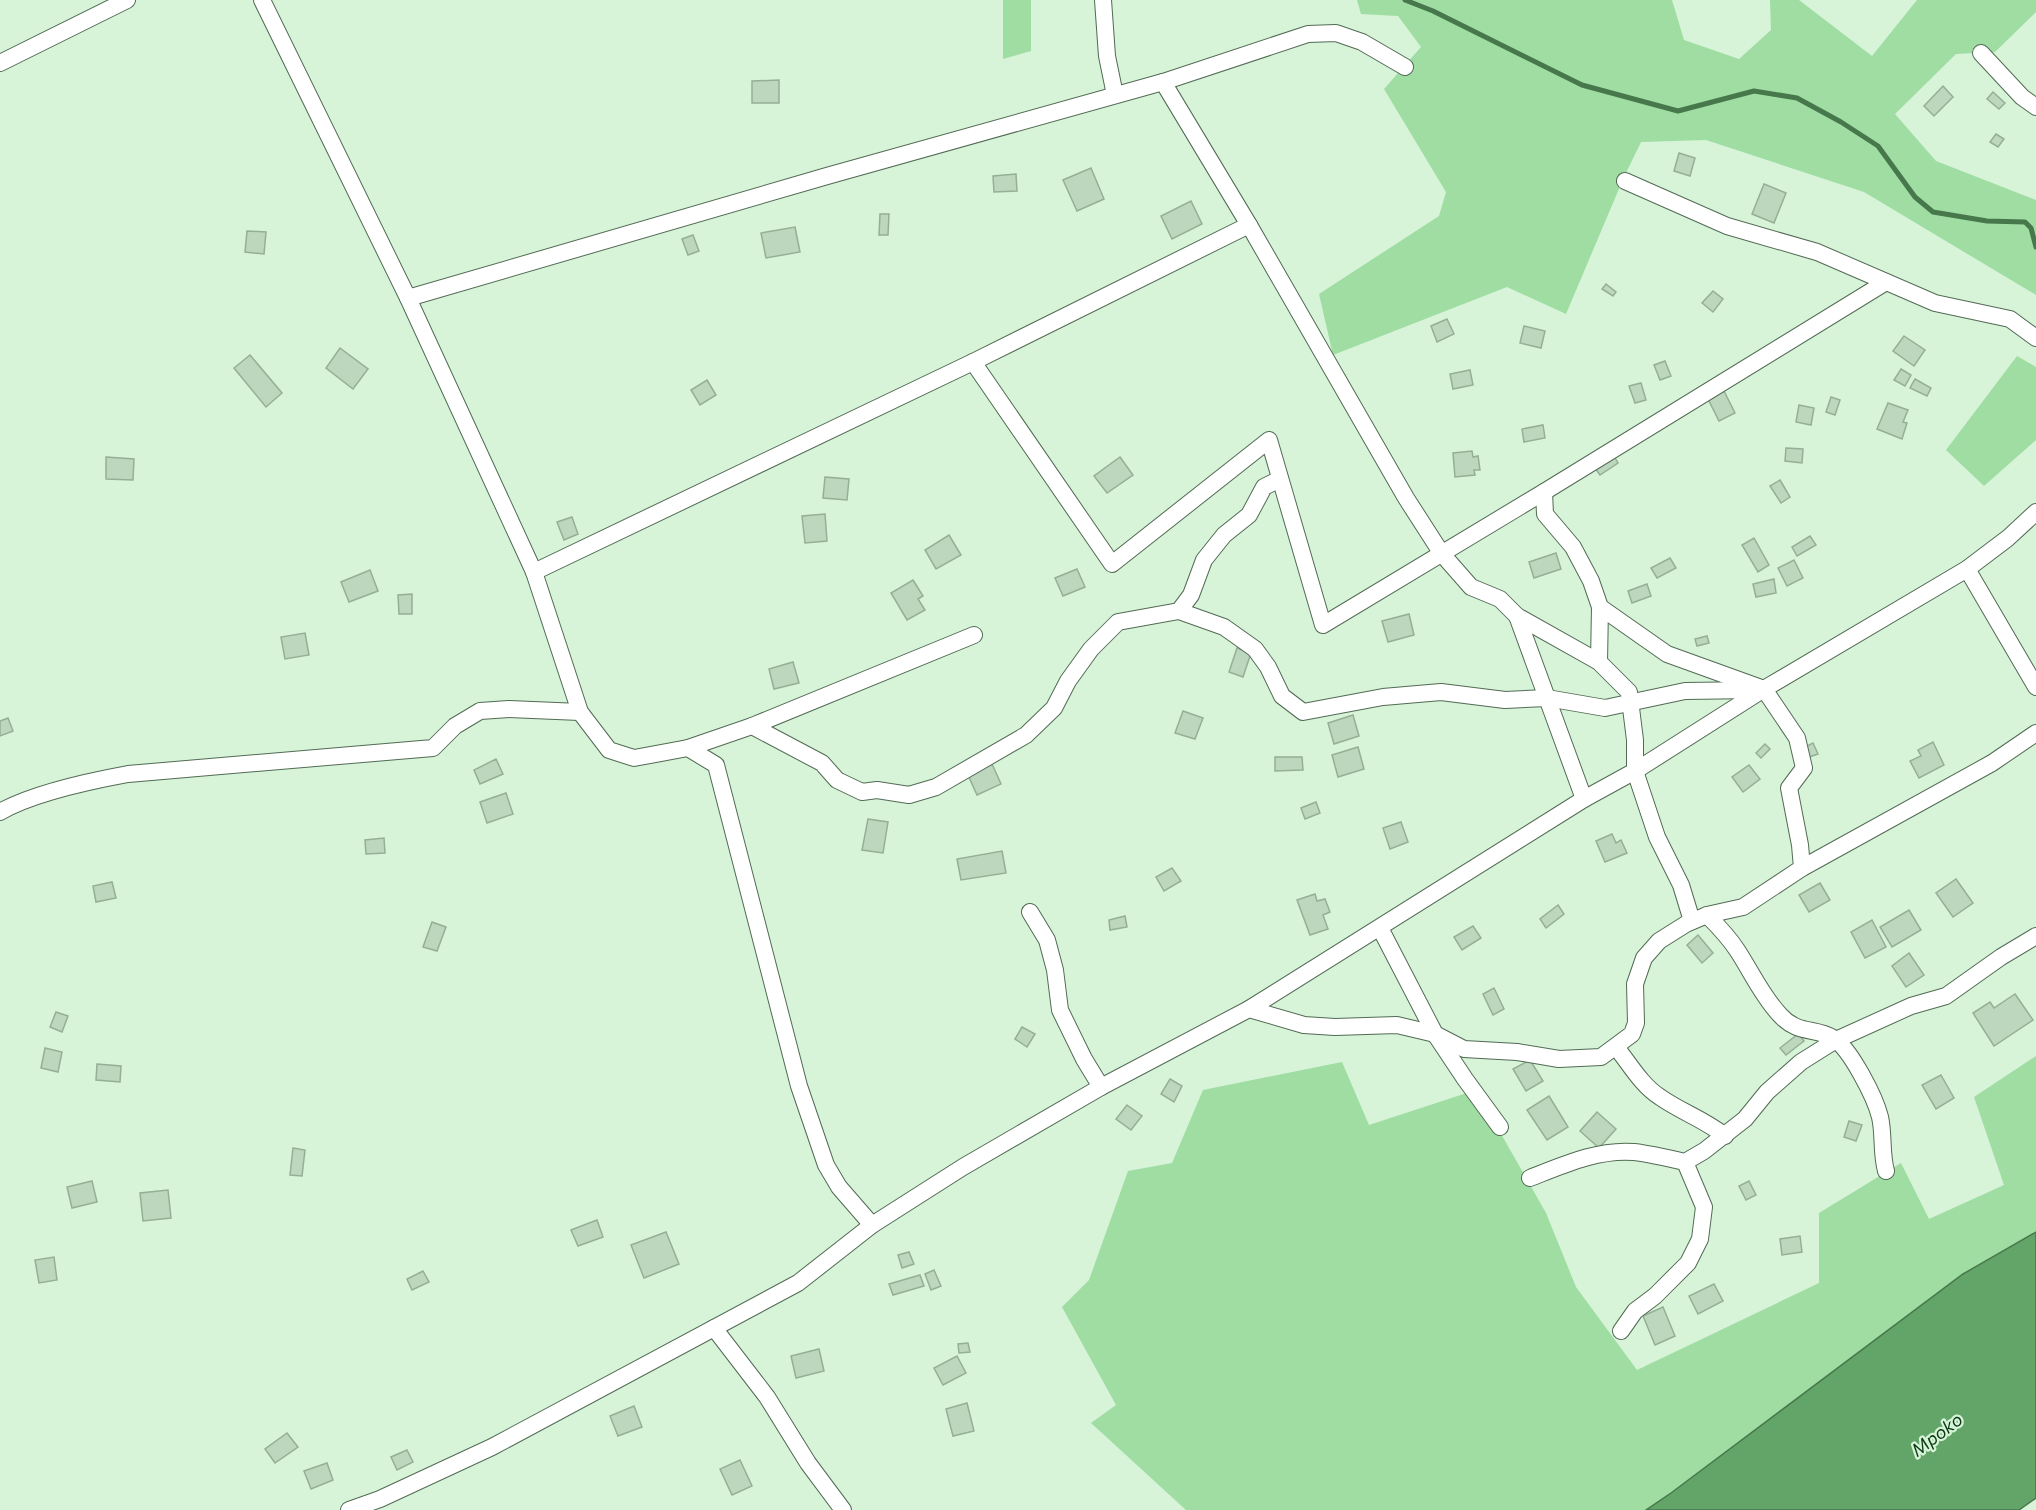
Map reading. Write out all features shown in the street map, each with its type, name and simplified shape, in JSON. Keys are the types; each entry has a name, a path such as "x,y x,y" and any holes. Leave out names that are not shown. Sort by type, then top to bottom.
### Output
{"street":[{"path":"0,63 127,0"},
{"path":"262,0 408,298 534,572 580,712 609,750 634,758 688,748 752,726 974,635"},
{"path":"1103,0 1107,56 1115,95"},
{"path":"408,298 1163,82 1308,34 1336,33 1362,42 1405,67"},
{"path":"1981,53 2022,97 2036,107"},
{"path":"1163,82 1249,225 1406,498 1442,554 1471,587 1500,599 1517,616 1599,662 1629,692 1635,740 1635,771 1657,837 1681,885 1699,918 1722,930 1780,1015 1804,1031 1825,1034 1836,1040 1855,1065 1872,1094 1880,1119 1886,1172"},
{"path":"1625,181 1727,226 1817,252 1935,303 2010,319 2036,338"},
{"path":"534,572 973,362 1249,225"},
{"path":"973,362 1112,564 1269,440 1323,625 1886,282"},
{"path":"1179,611 1191,595 1204,560 1224,535 1249,515 1264,487 1280,479"},
{"path":"1544,492 1545,514 1573,547 1591,581 1600,607 1599,662"},
{"path":"349,1510 380,1499 492,1447 798,1283 872,1225 963,1167 1101,1088 1249,1009 1584,799 1635,771 1764,690 1967,569 2008,538 2036,512"},
{"path":"1967,569 2036,687"},
{"path":"1600,607 1667,654 1764,690 1797,738 1804,768 1788,788 1800,845 1802,868"},
{"path":"752,726 822,763 837,780 862,792 877,790 909,795 936,787 1026,735 1054,708 1068,681 1090,649 1118,622 1179,611 1224,627 1255,649 1268,667 1282,696 1303,712 1383,697 1441,692 1505,700 1547,698 1605,708 1685,691 1764,690"},
{"path":"1517,616 1584,799"},
{"path":"0,812 12,805 91,781 128,774 434,748 454,726 480,711 509,709 580,712"},
{"path":"1249,1009 1304,1025 1335,1027 1397,1025 1435,1034 1464,1049 1517,1052 1559,1059 1601,1057 1632,1034 1636,1023 1635,984 1644,957 1659,941 1699,918 1743,907 1802,868 1992,763 2036,733"},
{"path":"688,748 716,765 799,1086 826,1165 839,1187 872,1225"},
{"path":"1030,912 1047,940 1055,970 1060,1010 1101,1088"},
{"path":"1380,928 1435,1034 1500,1127"},
{"path":"1530,1178 1583,1158 1604,1154 1632,1152 1685,1162 1725,1136 1745,1119 1767,1092 1801,1062 1836,1040 1911,1006 1946,996 2001,957 2036,936"},
{"path":"1616,1047 1658,1097 1693,1114 1725,1136"},
{"path":"1620,1331 1635,1311 1688,1263 1700,1239 1704,1207 1685,1162"},
{"path":"714,1328 767,1397 808,1463 843,1510"}],"shaded area":[{"path":"1003,0 1031,0 1031,51 1003,59"},
{"path":"1357,0 1672,0 1684,40 1739,59 1771,30 1770,0 1799,0 1872,56 1917,0 2036,0 2036,12 1995,52 1956,54 1895,114 1936,161 2036,200 2036,295 1864,192 1706,140 1641,142 1566,314 1507,287 1333,355 1319,294 1439,216 1446,192 1384,89 1421,47 1398,16 1361,14"},
{"path":"2017,356 2036,367 2036,440 1984,486 1946,450"},
{"path":"2036,1056 2036,1232 1963,1274 1646,1510 1186,1510 1091,1423 1116,1405 1062,1307 1089,1280 1128,1171 1172,1163 1203,1090 1342,1062 1369,1125 1476,1090 1546,1213 1576,1287 1637,1370 1819,1283 1819,1213 1901,1163 1929,1219 2004,1185 1974,1097"}],"water":[{"name":"Mpoko","path":"2036,1232 2036,1498 2019,1510 1646,1510 1963,1274"}],"building":[{"path":"779,80 779,103 752,103 752,81"},
{"path":"1943,86 1953,97 1934,116 1924,106"},
{"path":"1993,92 2005,103 1999,109 1987,99"},
{"path":"1996,134 2004,139 1998,147 1990,142"},
{"path":"1679,153 1695,158 1690,176 1674,171"},
{"path":"1091,168 1104,199 1077,211 1063,180"},
{"path":"1016,174 1017,191 994,192 993,176"},
{"path":"1764,184 1786,193 1774,223 1752,214"},
{"path":"1191,201 1202,224 1172,239 1161,216"},
{"path":"880,214 889,214 888,235 879,235"},
{"path":"795,227 800,252 766,258 761,233"},
{"path":"247,231 266,232 264,254 245,252"},
{"path":"693,235 699,251 688,255 682,239"},
{"path":"1606,284 1616,292 1613,296 1602,289"},
{"path":"1713,291 1723,299 1713,312 1702,303"},
{"path":"1447,319 1454,334 1437,342 1431,326"},
{"path":"1524,326 1545,331 1541,348 1520,343"},
{"path":"1904,336 1925,350 1914,366 1893,351"},
{"path":"340,348 368,369 353,389 326,368"},
{"path":"250,355 282,393 266,407 234,368"},
{"path":"1665,361 1671,376 1660,380 1654,365"},
{"path":"1901,369 1911,375 1905,386 1894,380"},
{"path":"1470,370 1473,385 1453,389 1450,374"},
{"path":"1915,379 1931,388 1927,396 1910,388"},
{"path":"707,380 716,395 700,405 691,390"},
{"path":"1641,383 1646,400 1635,403 1629,386"},
{"path":"1724,391 1735,413 1719,421 1708,399"},
{"path":"1831,397 1840,400 1835,415 1826,412"},
{"path":"1888,403 1908,410 1903,422 1907,423 1902,439 1877,429"},
{"path":"1799,405 1814,408 1811,425 1796,422"},
{"path":"1543,425 1545,438 1524,442 1522,429"},
{"path":"1786,448 1803,449 1802,463 1785,461"},
{"path":"1472,451 1473,457 1478,456 1480,470 1474,470 1475,475 1455,477 1453,453"},
{"path":"1614,456 1618,463 1600,475 1595,468"},
{"path":"106,457 134,459 133,480 106,479"},
{"path":"1120,457 1133,475 1107,493 1094,476"},
{"path":"825,477 849,479 847,500 823,498"},
{"path":"1780,480 1790,497 1781,503 1770,486"},
{"path":"825,514 827,541 805,543 802,516"},
{"path":"572,517 578,534 564,540 557,522"},
{"path":"949,535 961,555 936,569 925,550"},
{"path":"1810,536 1816,545 1797,556 1792,547"},
{"path":"1754,538 1769,565 1758,572 1742,545"},
{"path":"1556,553 1561,569 1534,578 1529,562"},
{"path":"1670,558 1676,568 1657,578 1651,568"},
{"path":"1794,560 1803,578 1787,586 1778,568"},
{"path":"1077,569 1085,587 1063,596 1055,578"},
{"path":"370,570 378,591 349,602 341,582"},
{"path":"1774,579 1776,593 1756,597 1753,584"},
{"path":"913,580 923,596 918,599 925,610 907,620 891,593"},
{"path":"1647,584 1651,596 1632,603 1628,591"},
{"path":"412,594 412,614 399,614 398,595"},
{"path":"1409,614 1414,635 1388,642 1382,621"},
{"path":"305,633 309,655 285,659 281,637"},
{"path":"1707,636 1709,643 1697,646 1695,639"},
{"path":"1237,648 1251,653 1243,677 1229,672"},
{"path":"793,662 799,683 774,689 769,669"},
{"path":"1183,711 1203,718 1195,739 1175,733"},
{"path":"1353,715 1359,736 1334,744 1328,723"},
{"path":"8,718 13,731 0,736 0,721"},
{"path":"1933,742 1944,765 1919,778 1910,761 1921,756 1918,750"},
{"path":"1813,743 1818,754 1809,757 1805,747"},
{"path":"1765,744 1770,749 1761,758 1756,753"},
{"path":"1358,747 1364,769 1338,777 1332,755"},
{"path":"1275,757 1302,757 1303,770 1275,771"},
{"path":"496,759 503,774 480,784 474,770"},
{"path":"992,764 1001,784 977,795 968,775"},
{"path":"1749,765 1760,779 1743,792 1732,777"},
{"path":"506,793 513,814 487,823 480,802"},
{"path":"1316,802 1320,813 1305,819 1301,808"},
{"path":"868,819 888,822 883,853 862,850"},
{"path":"1401,822 1408,842 1390,849 1383,828"},
{"path":"1612,834 1616,843 1621,840 1627,853 1605,862 1596,841"},
{"path":"384,838 385,853 366,854 365,840"},
{"path":"1002,851 1006,873 961,880 957,859"},
{"path":"1172,868 1181,881 1164,891 1156,877"},
{"path":"1956,879 1973,903 1953,917 1936,893"},
{"path":"112,882 116,898 96,902 93,886"},
{"path":"1820,883 1830,900 1809,912 1799,895"},
{"path":"1315,894 1317,901 1325,899 1330,912 1323,915 1328,929 1310,935 1297,900"},
{"path":"1558,905 1564,914 1546,928 1540,919"},
{"path":"1909,910 1921,930 1892,947 1880,927"},
{"path":"1125,916 1127,927 1110,930 1109,920"},
{"path":"1872,920 1886,947 1865,958 1851,932"},
{"path":"432,922 446,927 437,951 423,947"},
{"path":"1473,926 1481,938 1462,950 1454,937"},
{"path":"1698,935 1713,953 1702,963 1687,945"},
{"path":"1909,953 1924,975 1906,987 1892,966"},
{"path":"1494,988 1504,1009 1493,1015 1483,994"},
{"path":"2015,994 2033,1020 1994,1046 1973,1013 1990,1002 1994,1008"},
{"path":"56,1012 68,1016 62,1032 50,1027"},
{"path":"1022,1027 1035,1034 1027,1047 1015,1039"},
{"path":"1798,1034 1804,1041 1786,1055 1780,1048"},
{"path":"45,1048 62,1052 58,1072 41,1068"},
{"path":"1530,1060 1543,1081 1526,1091 1513,1069"},
{"path":"97,1064 121,1066 120,1082 96,1080"},
{"path":"1941,1075 1954,1098 1936,1109 1922,1085"},
{"path":"1170,1079 1182,1086 1174,1102 1161,1094"},
{"path":"1549,1096 1568,1127 1547,1140 1527,1110"},
{"path":"1127,1105 1142,1116 1131,1130 1116,1119"},
{"path":"1597,1112 1616,1129 1599,1148 1580,1131"},
{"path":"1849,1121 1862,1125 1856,1141 1844,1137"},
{"path":"293,1148 305,1150 302,1176 290,1175"},
{"path":"92,1181 97,1202 72,1208 67,1187"},
{"path":"1749,1181 1756,1195 1746,1200 1739,1186"},
{"path":"168,1190 171,1218 143,1221 140,1193"},
{"path":"597,1220 603,1237 578,1246 571,1230"},
{"path":"666,1232 679,1264 644,1278 631,1245"},
{"path":"1800,1236 1802,1252 1782,1255 1780,1239"},
{"path":"909,1252 914,1264 902,1268 898,1255"},
{"path":"54,1257 57,1280 39,1283 35,1260"},
{"path":"934,1270 941,1286 931,1290 925,1274"},
{"path":"423,1271 429,1282 412,1290 407,1279"},
{"path":"920,1275 924,1286 893,1295 889,1284"},
{"path":"1714,1284 1723,1301 1698,1314 1689,1296"},
{"path":"1663,1307 1675,1336 1655,1345 1643,1316"},
{"path":"968,1343 970,1352 959,1353 958,1344"},
{"path":"819,1349 824,1371 796,1378 791,1356"},
{"path":"957,1356 966,1373 943,1385 934,1368"},
{"path":"967,1403 974,1431 953,1436 946,1409"},
{"path":"634,1406 642,1427 618,1436 610,1416"},
{"path":"287,1433 298,1447 275,1463 265,1449"},
{"path":"407,1450 413,1462 397,1470 391,1457"},
{"path":"740,1460 752,1486 732,1495 720,1469"},
{"path":"327,1463 333,1480 311,1489 304,1471"}],"waterway":[{"path":"1405,0 1433,11 1582,85 1678,111 1754,91 1797,98 1878,146 1915,197 1933,212 1987,221 2025,222 2031,228 2036,247"}]}
